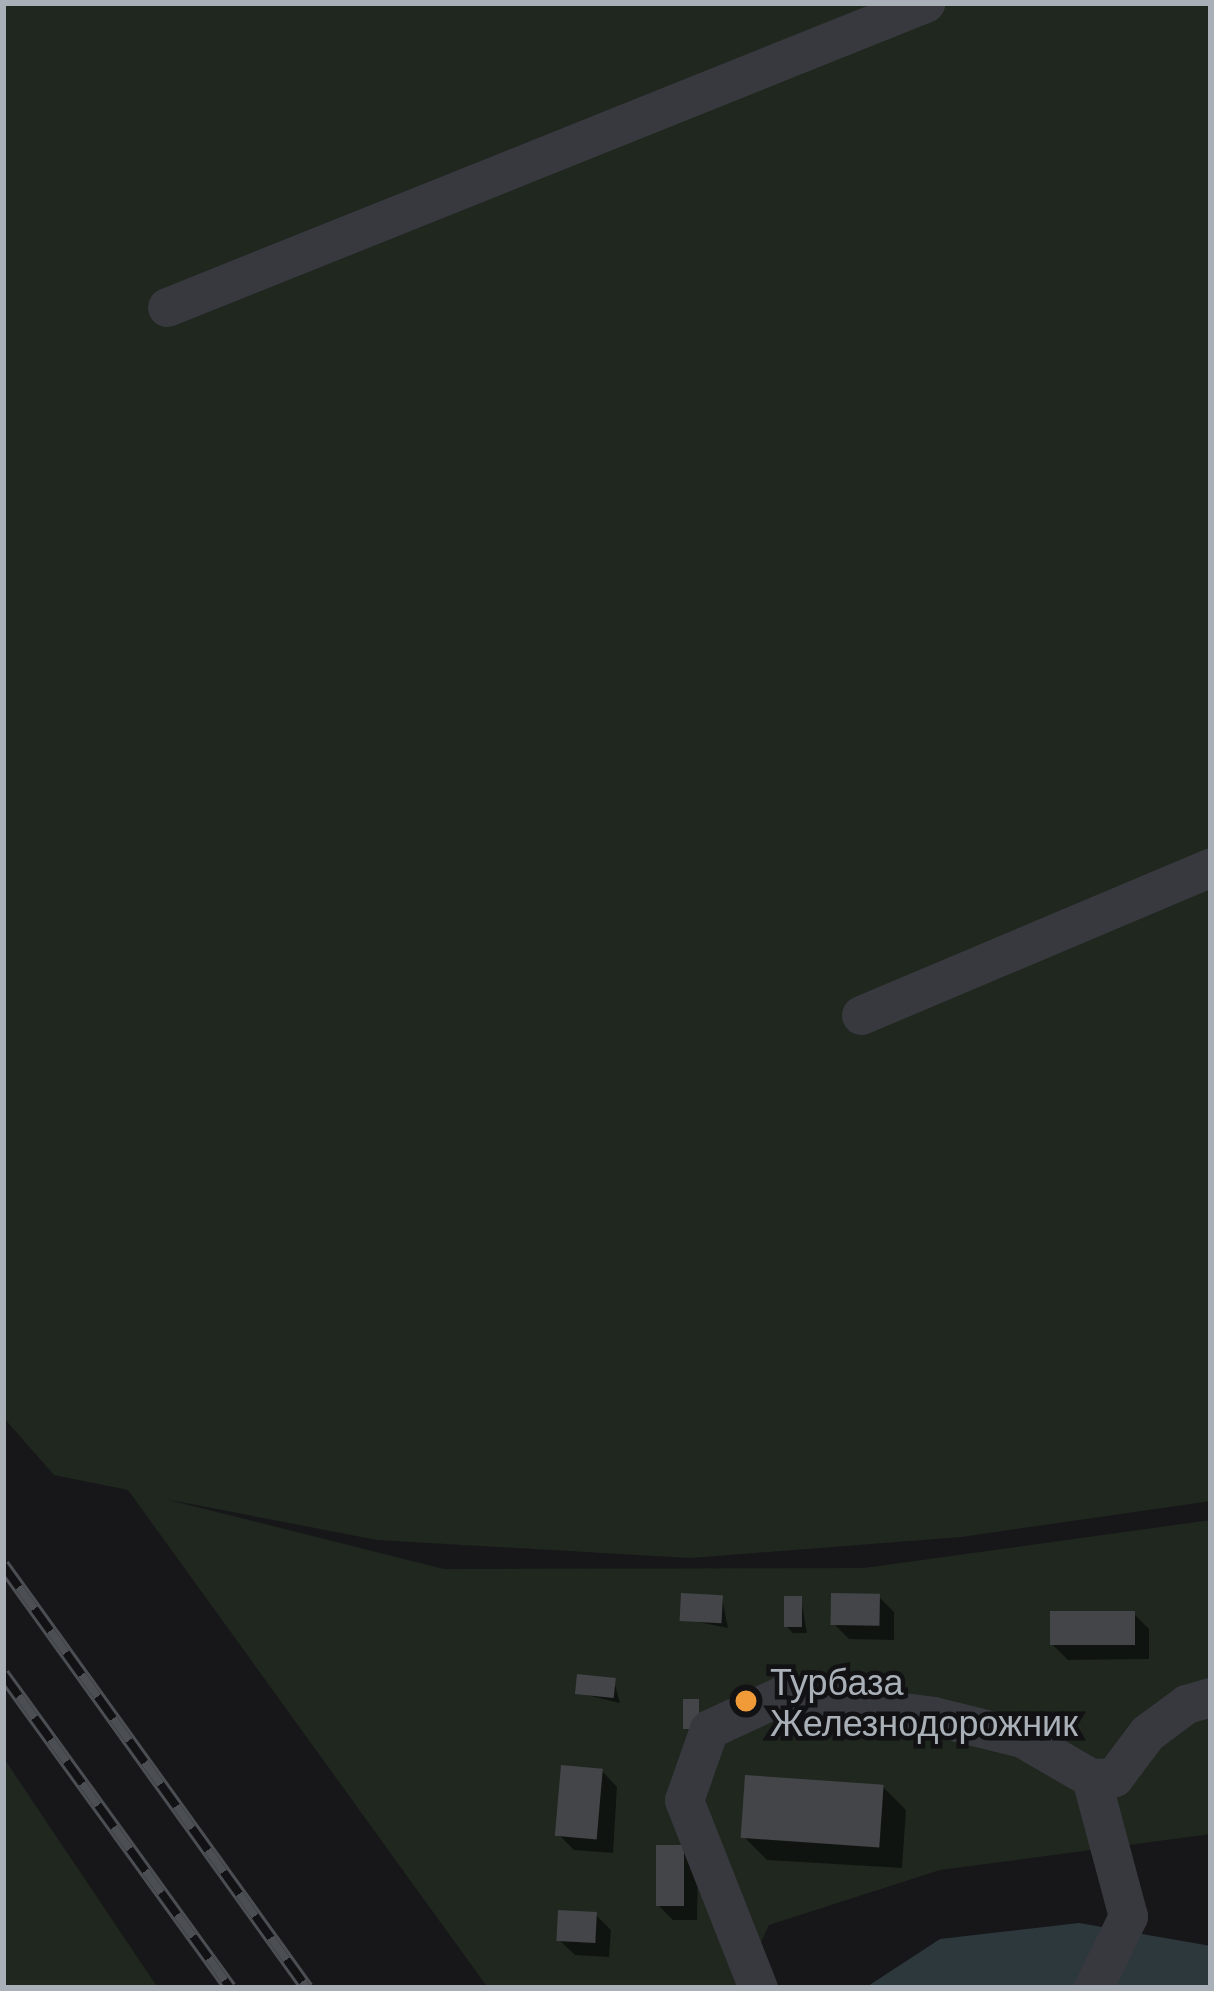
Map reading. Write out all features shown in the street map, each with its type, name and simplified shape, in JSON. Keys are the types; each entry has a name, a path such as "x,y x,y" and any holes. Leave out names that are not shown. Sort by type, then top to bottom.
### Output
{"street":[{"path":"167,308 926,3"},
{"path":"861,1015 1211,867"},
{"path":"758,1988 684,1799 709,1729 781,1696 1022,1738 1091,1778 1114,1777 1147,1733 1186,1704 1211,1697"},
{"path":"1091,1778 1128,1916 1093,1988"}],"shaded area":[{"path":"3,3 1211,3 1211,1501 961,1537 690,1558 377,1540 165,1499 444,1569 864,1568 1211,1520 1211,1834 940,1870 769,1925 740,1988 488,1988 128,1490 54,1475 3,1417"},
{"path":"3,1757 158,1988 3,1988"},
{"path":"1079,1923 1211,1946 1211,1988 865,1988 940,1939"}],"building":[{"path":"681,1593 723,1595 721,1623 680,1621"},
{"path":"831,1593 880,1594 879,1626 830,1625"},
{"path":"784,1596 802,1596 802,1627 784,1627"},
{"path":"1050,1611 1135,1611 1135,1645 1050,1645"},
{"path":"577,1674 616,1678 614,1698 575,1694"},
{"path":"683,1699 699,1699 699,1729 683,1729"},
{"path":"561,1765 603,1769 597,1839 555,1836"},
{"path":"745,1775 884,1785 879,1848 741,1838"},
{"path":"656,1845 684,1845 684,1906 656,1906"},
{"path":"558,1910 597,1912 595,1943 556,1941"}],"railway":[{"path":"3,1565 307,1988"},
{"path":"3,1674 230,1988"}],"place":[{"name":"Турбаза Железнодорожник","path":"746,1701"}]}
